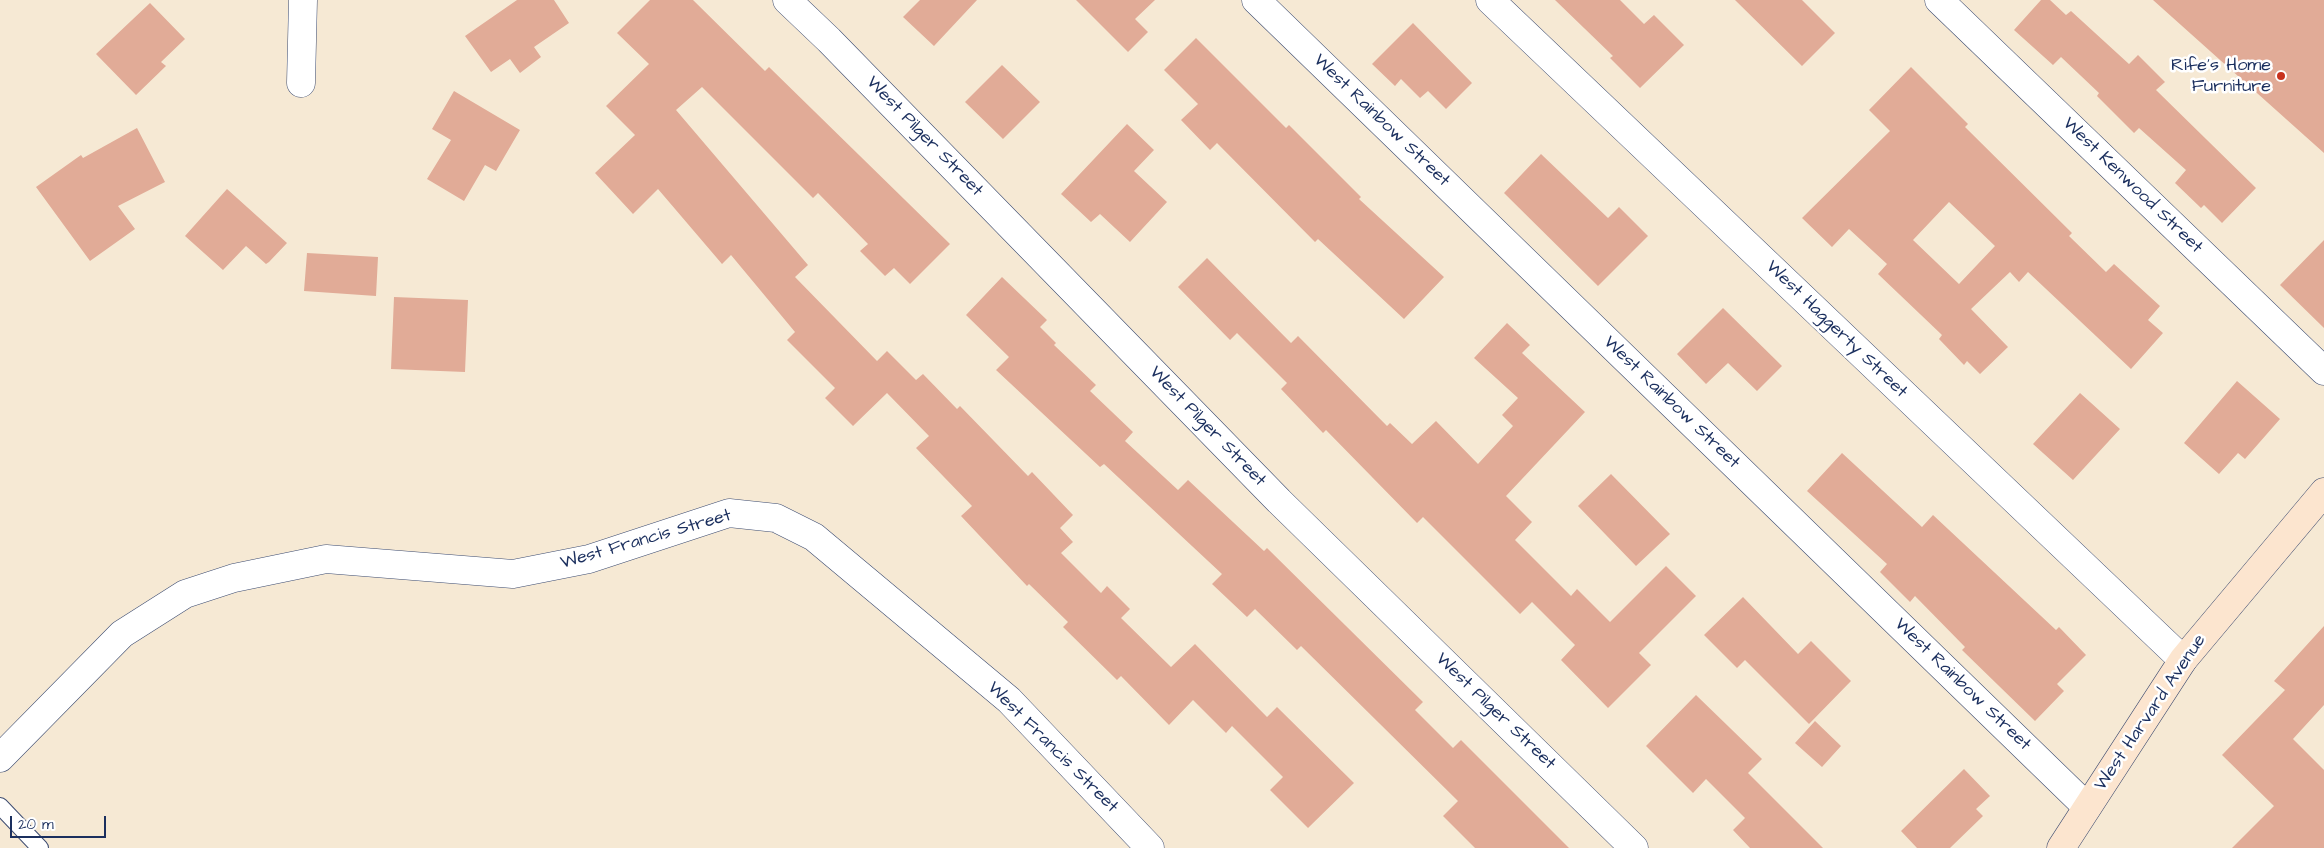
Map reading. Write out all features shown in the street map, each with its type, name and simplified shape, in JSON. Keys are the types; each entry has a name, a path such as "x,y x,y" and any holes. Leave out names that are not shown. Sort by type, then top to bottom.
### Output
{"main road":[{"name":"West Harvard Avenue","path":"2061,848 2182,660 2324,492"}],"street":[{"path":"301,83 303,0"},
{"name":"West Pilger Street","path":"787,0 830,40 1279,501 1634,848"},
{"name":"West Rainbow Street","path":"1256,0 2087,807"},
{"name":"West Haggerty Street","path":"1490,0 2182,660"},
{"name":"West Kenwood Street","path":"1939,0 2324,371"},
{"name":"West Francis Street","path":"0,758 122,634 185,594 234,578 326,559 513,574 589,559 729,513 776,518 814,536 1009,700 1150,848"}],"lane":[{"path":"0,806 40,848"}],"building":[{"path":"517,0 554,0 569,23 534,47 541,57 520,73 510,59 491,72 465,36"},
{"path":"650,0 693,0 765,71 769,67 950,244 910,284 894,268 885,276 860,251 868,244 818,193 813,198 702,87 676,110 808,265 795,277 877,361 887,351 916,380 923,374 957,409 960,406 1028,476 1032,472 1073,515 1060,528 1073,542 1061,553 1101,593 1107,586 1130,609 1121,618 1171,667 1195,644 1267,717 1277,707 1354,783 1308,828 1270,790 1283,777 1232,726 1226,733 1193,700 1169,725 1121,676 1117,680 1063,627 1068,622 1029,584 1027,586 961,516 972,506 916,448 929,436 887,393 853,426 825,398 835,388 787,340 795,332 731,255 722,264 658,189 633,214 595,173 635,135 606,106 649,64 617,33"},
{"path":"920,0 977,0 934,46 903,17"},
{"path":"1076,0 1155,0 1135,19 1148,32 1128,52"},
{"path":"1555,0 1620,0 1644,24 1654,15 1684,45 1640,88 1610,58 1613,56"},
{"path":"1735,0 1802,0 1835,33 1802,66"},
{"path":"2041,0 2050,0 2066,15 2071,11 2129,64 2138,55 2165,82 2156,90 2256,188 2222,223 2204,205 2201,208 2175,183 2186,170 2139,128 2134,133 2097,96 2099,93 2061,57 2053,65 2014,30"},
{"name":"Rife's Home Furniture","path":"2153,0 2324,0 2324,153"},
{"path":"150,3 185,39 161,62 166,66 136,95 96,54"},
{"path":"1413,23 1472,83 1446,109 1428,91 1420,98 1401,79 1395,86 1372,64"},
{"path":"1196,38 1286,128 1289,125 1361,197 1359,199 1444,277 1404,319 1318,239 1315,242 1217,143 1210,150 1181,120 1198,104 1164,70"},
{"path":"1002,65 1040,102 1003,139 965,102"},
{"path":"1911,67 1968,124 1965,127 2072,233 2069,236 2106,272 2114,264 2160,306 2148,320 2163,333 2131,369 2028,272 2019,282 2010,272 1971,309 2008,347 1980,374 1967,361 1964,365 1939,339 1942,335 1878,274 1887,264 1849,229 1832,247 1802,218 1890,131 1869,110","holes":["1949,202 1995,246 1959,284 1913,240"]},
{"path":"454,91 520,130 496,171 485,165 464,201 427,179 451,140 432,129"},
{"path":"1127,124 1154,150 1134,171 1167,202 1130,242 1100,214 1091,222 1061,194"},
{"path":"137,128 165,182 118,206 135,229 90,261 36,187 81,155 83,158"},
{"path":"1541,154 1608,218 1619,207 1648,236 1598,286 1504,193"},
{"path":"227,189 287,243 266,264 246,246 223,270 185,236"},
{"path":"2324,240 2324,328 2280,285"},
{"path":"307,253 378,257 376,296 304,291"},
{"path":"1207,258 1291,343 1298,336 1387,426 1390,423 1412,444 1436,421 1478,464 1513,426 1502,415 1518,398 1474,358 1507,323 1530,345 1522,353 1585,412 1506,496 1532,522 1515,540 1571,596 1577,589 1610,622 1666,566 1696,596 1639,653 1651,665 1608,708 1561,660 1575,645 1532,602 1520,614 1423,517 1417,523 1326,430 1323,433 1281,389 1287,383 1237,333 1230,340 1178,287"},
{"path":"1002,277 1047,320 1040,327 1056,343 1054,345 1096,385 1090,391 1133,432 1125,441 1178,490 1188,480 1264,551 1267,548 1423,702 1415,710 1453,748 1461,740 1569,848 1475,848 1443,816 1458,801 1301,646 1297,650 1255,609 1247,617 1212,584 1222,574 1104,464 1100,467 996,370 1009,357 966,315"},
{"path":"394,297 468,300 465,372 391,369"},
{"path":"1723,308 1782,366 1757,391 1728,363 1706,384 1677,354"},
{"path":"2237,381 2280,419 2245,459 2238,453 2219,474 2184,443"},
{"path":"2080,393 2120,429 2073,480 2033,444"},
{"path":"1842,453 1922,527 1933,515 2056,630 2059,627 2086,655 2057,684 2064,691 2035,721 1962,650 1965,647 1915,596 1910,602 1880,572 1887,564 1807,491"},
{"path":"1611,474 1670,534 1636,566 1578,506"},
{"path":"1743,597 1798,654 1811,641 1851,681 1809,724 1745,660 1737,668 1704,635"},
{"path":"2324,626 2324,705 2293,739 2324,770 2324,848 2232,848 2274,806 2222,755 2285,690 2274,681"},
{"path":"1696,695 1762,759 1748,773 1823,848 1750,848 1733,830 1745,818 1706,779 1693,793 1646,746"},
{"path":"1815,721 1841,746 1822,767 1795,743"},
{"path":"1964,769 1990,796 1976,809 1983,816 1950,848 1917,848 1901,831"}],"place":[{"name":"Rife's Home Furniture","path":"2281,76"}]}
